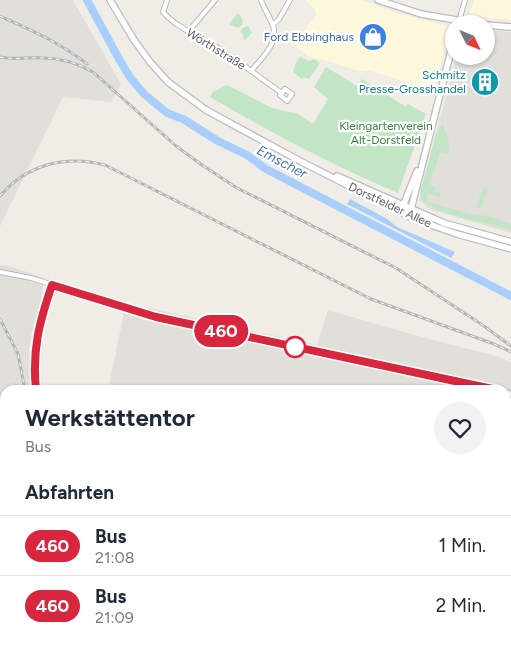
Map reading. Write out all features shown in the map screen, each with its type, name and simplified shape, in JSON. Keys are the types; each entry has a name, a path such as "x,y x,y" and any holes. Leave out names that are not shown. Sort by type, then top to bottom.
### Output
{"main road":[{"name":"Dorstfelder Allee","path":"110,0 140,47 168,82 206,110 404,214 428,224 511,249"},
{"path":"378,0 414,12 445,19"},
{"path":"495,25 511,27"},
{"path":"404,214 410,209 447,65"},
{"name":"Dorstfelder Allee","path":"300,161 458,228 511,242"},
{"path":"404,214 404,206 421,164"}],"street":[{"name":"Wörthstraße","path":"167,0 163,13 188,32 223,51 282,93"},
{"path":"188,32 215,0"},
{"path":"251,71 270,47 274,34 273,25 261,0"},
{"path":"273,25 279,19 290,0"},
{"path":"460,15 465,0"},
{"path":"0,272 15,274 162,318 474,385"},
{"path":"36,385 34,368 36,343 52,285"}],"shaded area":[{"path":"0,0 73,0 121,84 111,102 63,97 0,226"},
{"path":"305,0 363,0 389,11 445,25 445,47 433,97 412,84 371,71 359,71 309,57 293,44 316,15 316,11"},
{"path":"474,0 511,0 511,20 495,18 495,15 472,15 470,12"},
{"path":"495,31 511,32 511,233 429,209 420,201 420,193 455,65 495,65"},
{"path":"0,265 6,265 44,278 29,351 32,385 0,385"},
{"path":"149,308 317,345 328,310 500,357 511,363 511,385 109,385 124,313 152,322"}],"green space":[{"path":"238,13 243,20 242,25 238,28 229,24"},
{"path":"247,26 252,33 245,40 243,38 244,35 240,32"},
{"path":"300,57 309,61 314,59 320,63 309,79 303,77 302,79 293,72"},
{"name":"Kleingartenverein Alt-Dorstfeld","path":"326,67 357,86 362,79 406,107 408,104 426,114 398,193 302,148 210,97 213,92 227,85 272,108 298,114 313,124 328,99 314,87"},
{"path":"443,125 450,146 449,154 440,152 430,185 436,187 435,191 441,193 440,197 428,193 426,201 511,224 511,230 453,214 423,201 420,193 437,130"},
{"path":"483,187 488,189 482,206 476,208"}],"water":[{"path":"350,199 387,219 397,227 455,252 451,258 347,204"}],"waterway":[{"name":"Emscher","path":"87,0 129,76 144,94 167,113 183,119 218,141 247,155 266,169 511,296"}],"railway":[{"path":"0,16 56,43 87,64"},
{"path":"0,57 63,60 93,72 176,146 237,188 396,268 511,346"},
{"path":"0,196 22,176 48,165 76,161 105,165 371,299 511,352"},
{"path":"0,319 18,354 24,385"}],"bus line":[{"name":"460","path":"36,385 34,368 36,343 52,285 156,317 477,385"}],"place":[{"name":"Ford Ebbinghaus","path":"373,37"},
{"name":"Schmitz Presse-Grosshandel","path":"485,82"}]}
